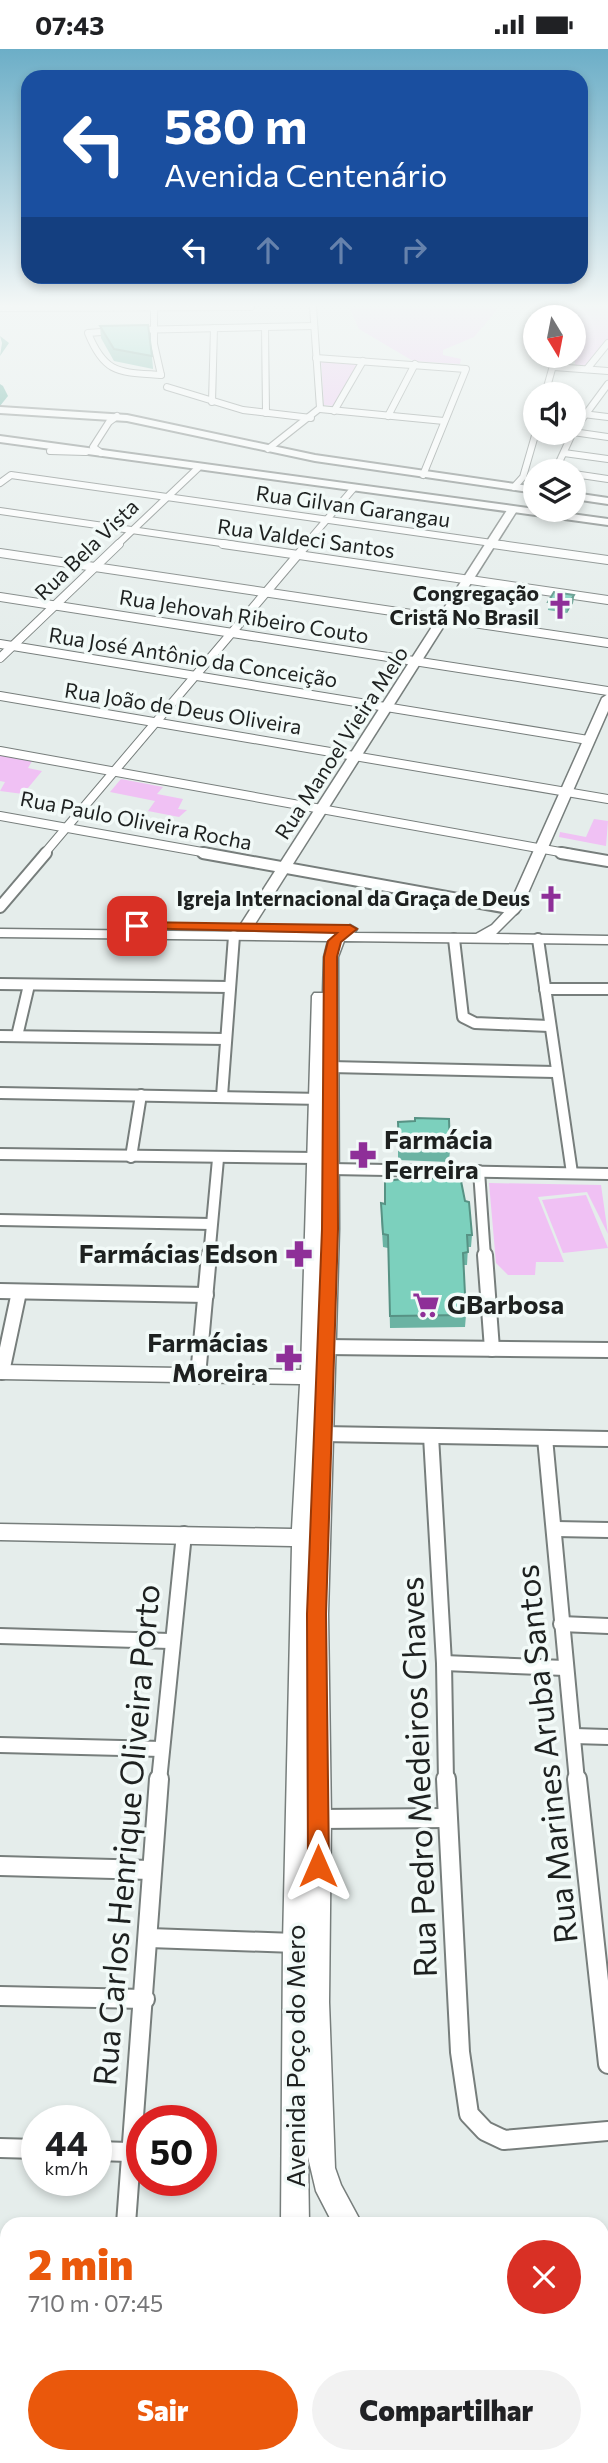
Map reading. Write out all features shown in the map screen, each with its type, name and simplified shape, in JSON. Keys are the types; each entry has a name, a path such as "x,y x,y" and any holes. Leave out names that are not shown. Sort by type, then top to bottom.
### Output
{"main road":[{"path":"134,420 176,426 268,449 423,475 482,479 523,488"},
{"path":"0,439 608,522"},
{"path":"586,497 608,501"},
{"name":"Rua Manoel Vieira Melo","path":"240,931 284,869 513,509"},
{"path":"480,938 497,929 513,909 608,698"},
{"path":"0,924 339,933 454,939 608,940"},
{"path":"339,933 497,929 608,930"},
{"path":"0,933 240,931"},
{"name":"Avenida Poço do Mero","path":"324,1110 330,1067 331,957 339,933"},
{"name":"Avenida Poço do Mero","path":"295,2217 295,1943 302,1538 317,1377 323,1164 324,1110 317,1038 323,944 339,933"},
{"name":"Avenida Poço do Mero","path":"323,1164 325,1347 317,1377 322,1434 317,1614 319,1819 316,2001 320,2152 325,2182 344,2217"},
{"path":"1,1372 317,1377"},
{"path":"0,1532 302,1538"}],"street":[{"path":"101,453 93,447 113,420"},
{"path":"268,449 309,420"},
{"path":"423,475 444,421 429,420"},
{"path":"586,434 608,437"},
{"path":"514,487 523,477 532,445"},
{"path":"561,459 567,445"},
{"path":"50,451 86,452"},
{"path":"564,453 608,459"},
{"name":"Rua Bela Vista","path":"0,658 198,468"},
{"name":"Rua Gilvan Garangau","path":"0,483 11,475 608,560"},
{"path":"586,476 608,479"},
{"path":"0,907 353,489"},
{"name":"Rua Valdeci Santos","path":"0,511 608,600"},
{"path":"0,553 608,643"},
{"name":"Rua Jehovah Ribeiro Couto","path":"0,597 608,691"},
{"name":"Rua José Antônio da Conceição","path":"0,644 588,740"},
{"name":"Rua João de Deus Oliveira","path":"0,697 608,799"},
{"path":"0,751 115,774 608,861"},
{"name":"Rua Paulo Oliveira Rocha","path":"0,816 513,909"},
{"path":"222,1096 229,987 240,931"},
{"path":"454,939 463,1017 475,1023 549,1026"},
{"path":"538,939 555,1072 572,1173"},
{"path":"0,984 229,987"},
{"path":"17,1036 29,985"},
{"path":"545,989 608,989"},
{"path":"0,1036 226,1039"},
{"path":"330,1067 555,1072"},
{"path":"0,1093 222,1096 324,1110"},
{"path":"131,1157 141,1095"},
{"path":"0,1154 218,1159 608,1174"},
{"path":"198,1376 218,1159"},
{"path":"479,1171 492,1349"},
{"path":"0,1220 211,1224"},
{"path":"0,1291 206,1295"},
{"path":"1,1372 19,1292"},
{"path":"325,1347 608,1350"},
{"path":"322,1434 608,1439"},
{"name":"Rua Pedro Medeiros Chaves","path":"431,1436 444,1663 447,1818 460,2052 469,2114"},
{"name":"Rua Marines Aruba Santos","path":"545,1438 556,1529 565,1668 608,2064"},
{"path":"556,1529 608,1530"},
{"name":"Rua Carlos Henrique Oliveira Porto","path":"135,2105 145,1999 151,1870 170,1641 184,1534"},
{"path":"561,1624 608,1626"},
{"path":"0,1636 170,1641"},
{"path":"444,1663 565,1668"},
{"path":"574,1736 608,1737"},
{"path":"0,1745 162,1749"},
{"path":"319,1819 447,1818"},
{"path":"0,1866 151,1870"},
{"path":"149,1938 295,1943"},
{"path":"0,1996 145,1999"},
{"path":"469,2114 485,2131 504,2140 608,2131"},
{"path":"0,2148 21,2149"},
{"name":"Rua Carlos Henrique Oliveira Porto","path":"125,2217 127,2196"}],"shaded area":[{"path":"0,755 32,761 28,768 42,771 23,794 0,791 5,782 0,781"},
{"path":"121,779 163,787 157,794 183,799 178,809 187,810 179,817 148,811 155,801 110,792"},
{"path":"594,819 608,821 606,846 559,837 560,832 586,837"},
{"path":"489,1183 601,1185 608,1234 587,1192 538,1197 564,1262 536,1262 535,1275 508,1275 496,1263"},
{"path":"586,1195 608,1248 563,1253 542,1200"}],"building":[{"path":"554,592 574,595 568,605 548,602"},
{"path":"415,1118 449,1119 450,1150 399,1148 398,1122 415,1121"},
{"path":"421,1177 461,1181 465,1201 469,1202 472,1235 467,1235 468,1252 463,1253 466,1315 390,1316 388,1235 383,1234 381,1203 385,1204 385,1181"}],"place":[{"name":"Congregação Cristã No Brasil","path":"560,606"},
{"name":"Igreja Internacional da Graça de Deus","path":"551,899"},
{"name":"Farmácia Ferreira","path":"363,1155"},
{"name":"Farmácias Edson","path":"299,1254"},
{"name":"GBarbosa","path":"426,1305"},
{"name":"Farmácias Moreira","path":"289,1358"}],"route":[{"path":"137,926 350,929 335,941 331,957 330,1229 317,1614 318,1866"}]}
